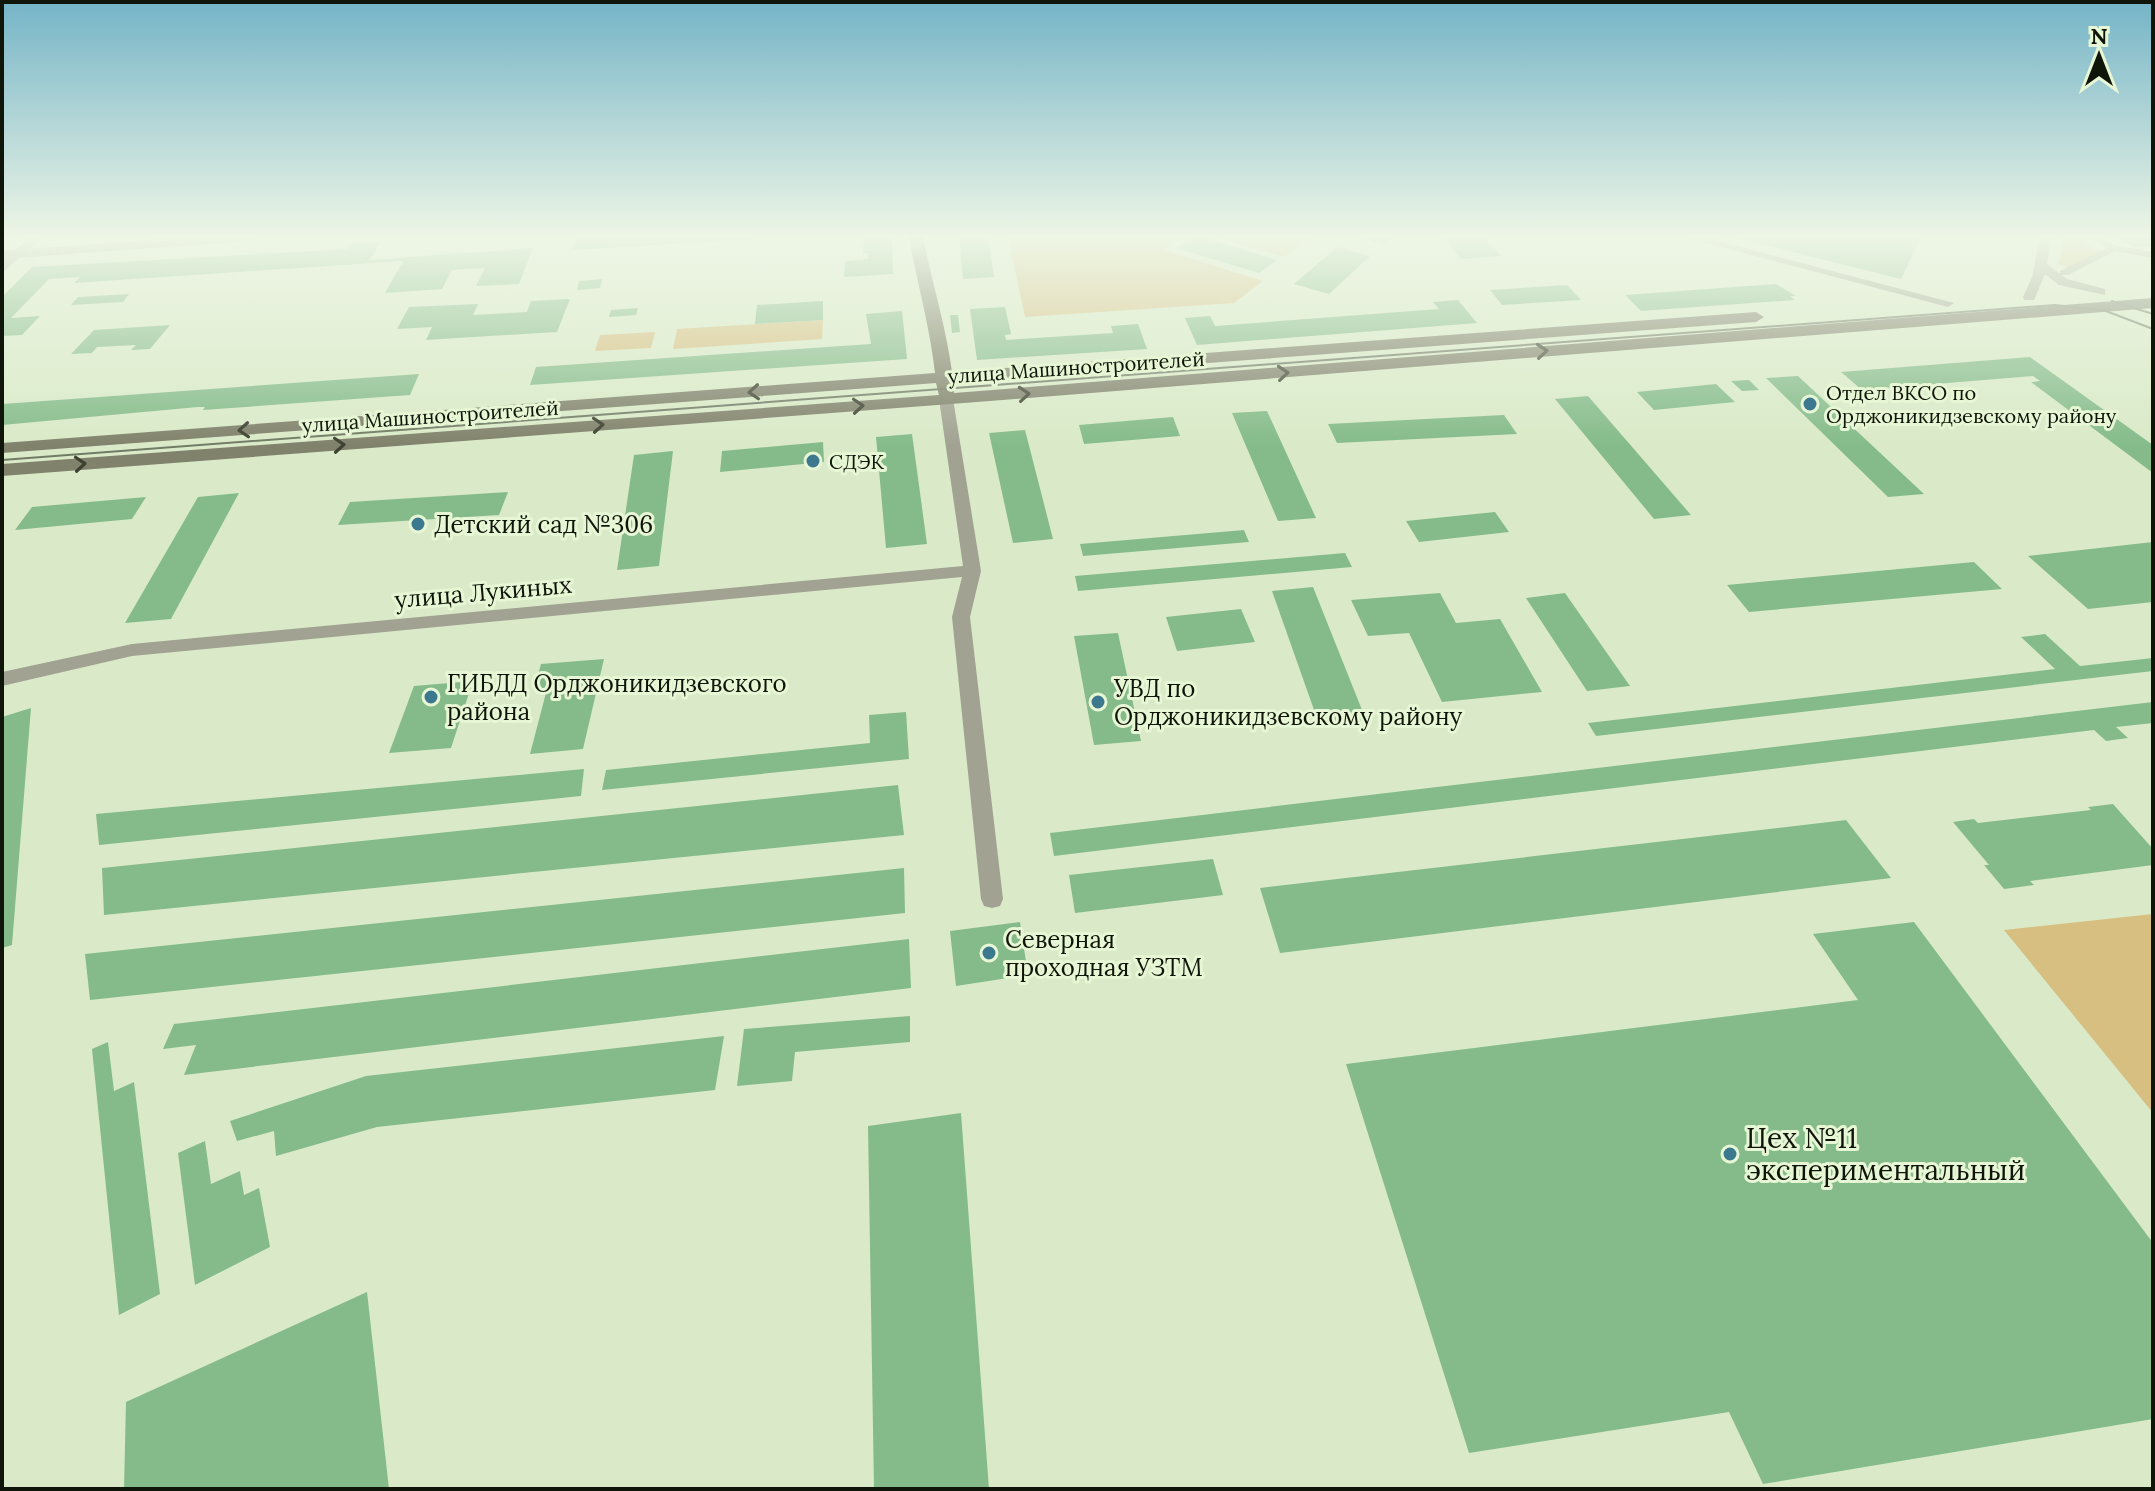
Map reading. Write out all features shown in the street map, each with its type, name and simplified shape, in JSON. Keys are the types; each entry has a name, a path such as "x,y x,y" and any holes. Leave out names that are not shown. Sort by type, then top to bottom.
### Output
{"main road":[{"path":"931,307 938,325 946,399"},
{"path":"1807,313 1898,307"},
{"name":"улица Машиностроителей","path":"2,470 2108,307"},
{"name":"улица Машиностроителей","path":"2,448 1776,316"}],"street":[{"path":"946,399 972,571 961,617 992,899"},
{"name":"улица Лукиных","path":"2,679 132,650 972,571"}],"shaded area":[{"path":"1023,307 1181,307 1025,317"},
{"path":"823,320 822,339 673,349 677,329"},
{"path":"655,332 651,348 595,351 600,335"},
{"path":"2153,914 2153,1113 2004,930"}],"building":[{"path":"2,307 22,307 11,318 40,316 22,335 2,336"},
{"path":"409,307 477,307 473,315 527,312 529,307 567,307 557,332 426,340 432,327 397,329"},
{"path":"757,307 823,307 823,320 755,324"},
{"path":"1005,307 1011,334 1005,335 1006,340 1113,333 1111,326 1138,324 1147,349 977,360 970,309"},
{"path":"1437,307 1463,307 1477,323 1197,345 1185,318 1210,316 1215,326 1439,309"},
{"path":"1637,307 1703,307 1641,311"},
{"path":"638,308 636,315 609,317 611,310"},
{"path":"902,311 907,359 530,385 536,367 871,344 866,314"},
{"path":"950,315 958,315 960,332 952,333"},
{"path":"170,325 150,349 131,350 136,345 97,347 92,353 71,354 94,330"},
{"path":"2030,357 2153,445 2153,473 2031,382 2040,381 2033,376 1862,390 1841,372"},
{"path":"419,374 410,395 203,410 205,407 198,407 2,425 2,404"},
{"path":"1798,376 1924,494 1888,497 1766,378"},
{"path":"1749,380 1759,390 1742,391 1731,381"},
{"path":"1716,384 1735,402 1654,410 1637,392"},
{"path":"1588,396 1691,515 1654,519 1555,399"},
{"path":"1267,411 1316,518 1278,521 1232,413"},
{"path":"1504,415 1517,434 1337,443 1328,424"},
{"path":"1173,417 1180,436 1084,444 1079,425"},
{"path":"1025,430 1053,539 1013,543 989,433"},
{"path":"912,434 927,544 886,548 876,437"},
{"path":"823,442 824,462 720,472 722,451"},
{"path":"673,451 659,566 617,570 634,455"},
{"path":"508,492 499,515 338,525 350,502"},
{"path":"239,493 171,619 125,623 198,497"},
{"path":"146,497 132,519 15,530 32,507"},
{"path":"1495,512 1509,532 1419,542 1406,521"},
{"path":"1244,530 1249,542 1083,556 1080,544"},
{"path":"2153,542 2153,602 2088,609 2028,556"},
{"path":"1345,553 1352,567 1078,591 1075,576"},
{"path":"1974,562 2002,589 1749,612 1727,585"},
{"path":"1313,587 1366,720 1319,724 1272,591"},
{"path":"1440,593 1456,623 1500,619 1542,692 1442,702 1409,633 1368,636 1351,600"},
{"path":"1565,593 1630,686 1587,691 1526,598"},
{"path":"1241,609 1255,642 1177,651 1166,617"},
{"path":"1118,633 1141,741 1094,745 1074,636"},
{"path":"2045,634 2080,666 2153,658 2153,671 1596,736 1588,723 2055,669 2021,637"},
{"path":"604,659 583,749 530,754 547,689 534,690 541,664"},
{"path":"473,681 451,748 389,753 414,686"},
{"path":"2153,702 2153,723 2116,727 2128,738 2106,741 2094,730 1054,856 1050,833"},
{"path":"31,708 12,945 2,948 2,717"},
{"path":"906,712 909,759 602,790 606,770 870,743 869,715"},
{"path":"584,769 581,796 99,845 96,814"},
{"path":"898,785 904,835 104,915 102,868"},
{"path":"2113,804 2153,849 2153,865 2030,881 2034,885 2004,889 1984,865 1989,865 1953,822 1974,819 1978,823 2091,810 2088,807"},
{"path":"1846,820 1891,878 1280,953 1260,888"},
{"path":"1213,859 1223,895 1075,913 1069,875"},
{"path":"904,868 905,913 90,1000 85,954"},
{"name":"Северная проходная УЗТМ","path":"1020,922 1028,975 956,986 950,931"},
{"name":"Цех №11 экспериментальный","path":"1914,922 2153,1243 2153,1419 1763,1484 1729,1412 1469,1453 1346,1064 1858,1000 1813,934"},
{"path":"909,939 911,988 184,1075 196,1045 163,1049 174,1024"},
{"path":"910,1016 910,1042 795,1052 792,1081 737,1086 744,1029"},
{"path":"724,1036 715,1090 377,1127 276,1156 274,1131 237,1141 230,1121 366,1076"},
{"path":"108,1042 114,1091 134,1082 160,1294 119,1315 92,1049"},
{"path":"961,1113 989,1489 874,1489 868,1126"},
{"path":"205,1141 211,1184 240,1171 244,1195 259,1188 270,1247 195,1285 178,1153"},
{"path":"367,1292 389,1489 124,1489 126,1402"}],"tram line":[{"path":"2,460 2034,307"},
{"path":"2068,307 2106,311 2153,329"},
{"path":"2130,307 2153,314"}],"place":[{"name":"Отдел ВКСО по Орджоникидзевскому району","path":"1810,404"},
{"name":"СДЭК","path":"813,461"},
{"name":"Детский сад №306","path":"418,524"},
{"name":"ГИБДД Орджоникидзевского района","path":"431,697"},
{"name":"УВД по Орджоникидзевскому району","path":"1098,702"},
{"name":"Северная проходная УЗТМ","path":"989,953"},
{"name":"Цех №11 экспериментальный","path":"1730,1154"}]}
